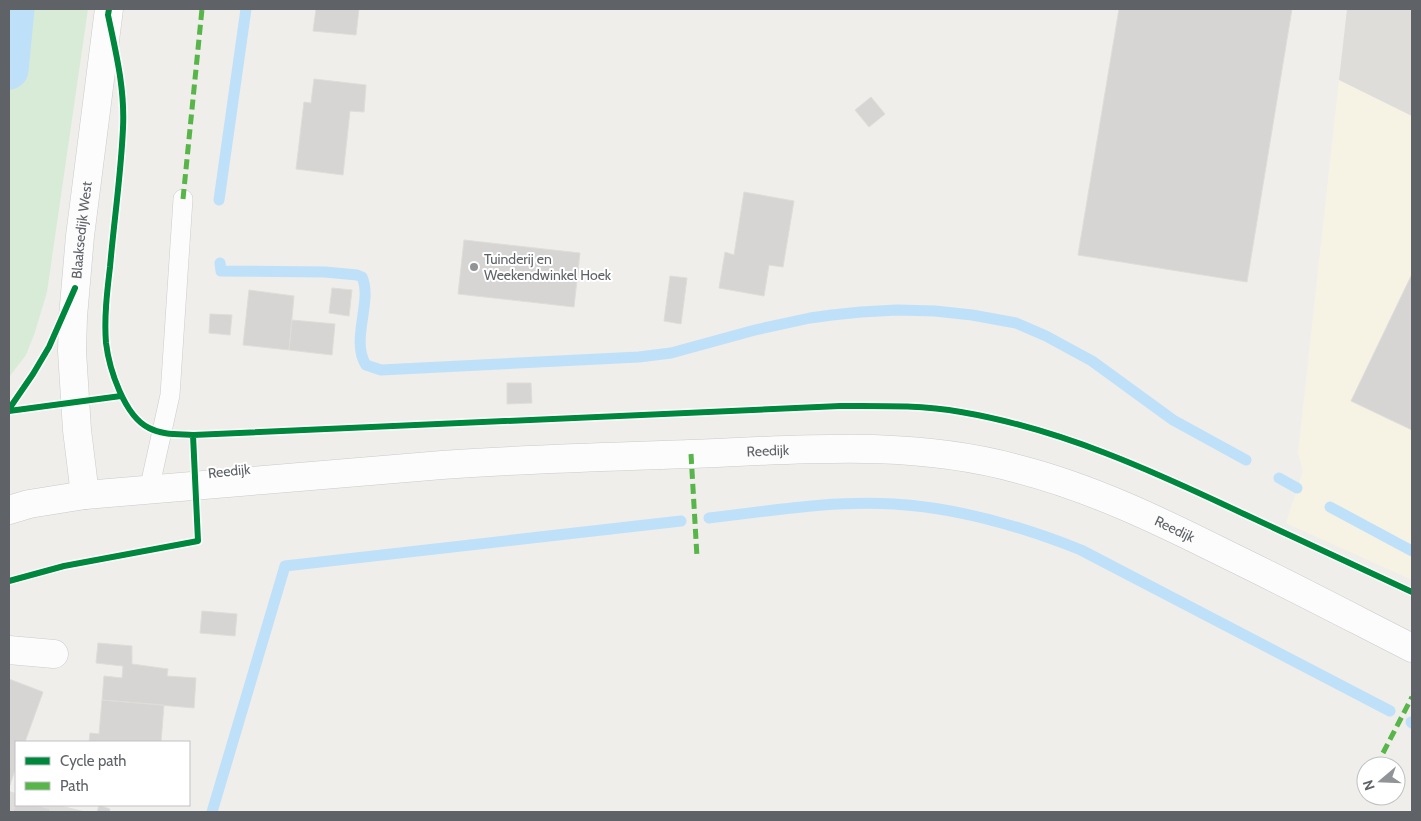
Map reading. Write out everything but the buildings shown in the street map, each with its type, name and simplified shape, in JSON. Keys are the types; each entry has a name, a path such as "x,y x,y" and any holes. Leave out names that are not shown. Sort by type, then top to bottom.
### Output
{"street":[{"name":"Blaaksedijk West","path":"85,495 77,430 72,351 73,317 80,236 109,9"},
{"name":"Reedijk","path":"85,495 418,467 583,456 845,448 877,448 947,454 1026,471 1135,510 1248,564 1412,648"},
{"path":"9,510 29,504 85,495"},
{"path":"9,650 54,654"}],"lane":[{"path":"149,490 170,395 183,199"}],"shaded area":[{"path":"1347,9 1412,9 1412,116 1339,80"},
{"path":"1339,80 1412,116 1412,580 1286,523 1303,471 1298,453"},
{"path":"9,791 15,793 15,806 63,806 87,812 9,812"}],"green space":[{"path":"9,9 88,9 47,292 26,355 9,377"}],"waterway":[{"path":"9,70 15,9"},
{"path":"219,200 246,9"},
{"path":"220,263 221,271 325,272 362,277 365,287 360,344 362,355 366,365 381,370 639,357 671,353 755,330 810,318 861,312 897,310 935,311 1016,323 1046,336 1092,361 1173,420 1246,460"},
{"path":"1279,478 1297,488"},
{"path":"709,518 801,507 871,503 943,509 1013,526 1081,550 1390,711"},
{"path":"1330,507 1412,551"},
{"path":"212,812 285,566 681,521"}],"marked path":[{"path":"183,199 202,9"},
{"path":"691,454 697,557"},
{"path":"1383,753 1412,697"}],"cycle path":[{"path":"109,9 108,15 123,99 123,128 106,305 106,343 114,378 125,402 140,422 149,428 170,434 193,435 840,406 931,408 961,412 1035,429 1106,453 1175,482 1412,592"},
{"path":"9,409 49,347 75,288"},
{"path":"9,411 121,396"},
{"path":"9,581 64,566 198,541 193,435"}],"place":[{"name":"Tuinderij en Weekendwinkel Hoek","path":"474,267"}]}
